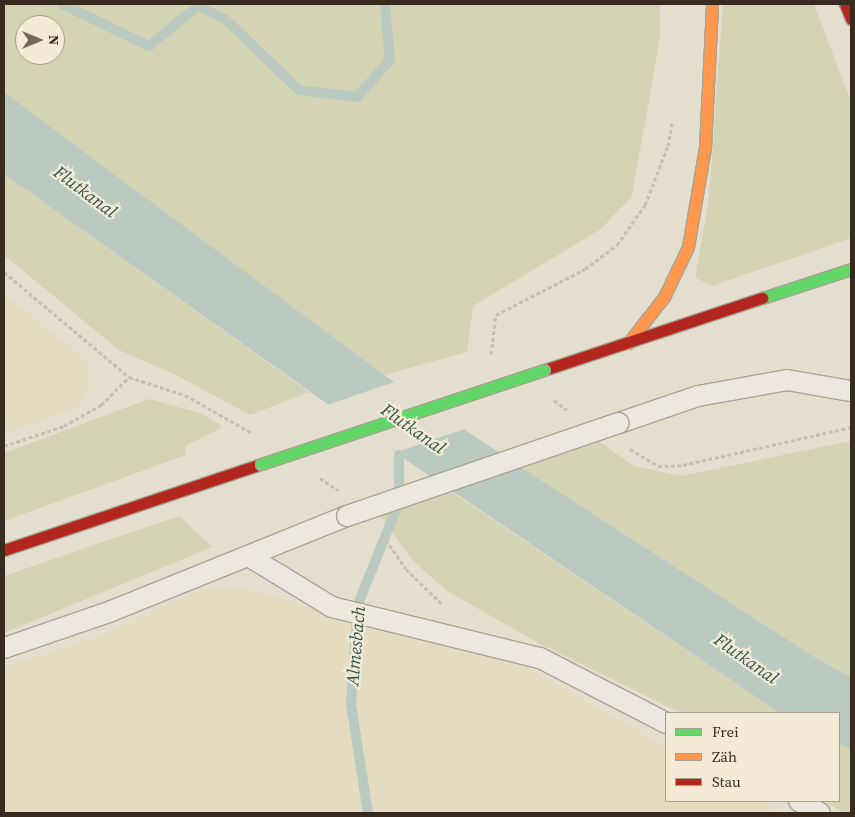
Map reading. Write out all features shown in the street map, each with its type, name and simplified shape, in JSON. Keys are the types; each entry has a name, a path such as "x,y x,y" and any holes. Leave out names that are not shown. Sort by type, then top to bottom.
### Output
{"main road":[{"path":"628,342 664,297 688,247 705,148 712,4"},
{"path":"845,4 851,19"},
{"path":"4,550 851,269"}],"lane":[{"path":"4,648 250,557 347,516 698,396 787,380 851,390"},
{"path":"250,557 332,607 540,658 665,722"},
{"path":"800,802 820,813"}],"path":[{"path":"496,315 585,269 617,245 645,205 668,146 673,118"},
{"path":"4,272 129,377 185,395 247,430"},
{"path":"4,446 79,418 101,405 129,377"},
{"path":"658,466 683,465 851,427"}],"shaded area":[{"path":"4,294 87,361 90,387 76,408 4,433"},
{"path":"238,587 524,665 665,746 665,802 763,802 782,813 4,813 4,667 98,637 201,588"}],"green space":[{"path":"4,4 660,4 660,37 632,196 601,229 473,306 467,352 384,375 4,92"},
{"path":"723,4 814,4 851,102 851,238 712,286 696,278 696,273 709,197"},
{"path":"4,174 309,392 250,415 174,374 119,350 4,255"},
{"path":"149,399 203,414 223,427 185,446 186,455 4,521 4,453"},
{"path":"597,440 634,466 681,476 851,441 851,677 819,660 519,466"},
{"path":"450,491 779,712 679,712 537,642 447,591 412,560 379,514"},
{"path":"179,516 212,547 4,633 4,576"},
{"path":"840,744 851,750 851,813 845,813 826,802 840,802"}],"water":[{"name":"Flutkanal","path":"4,92 384,375 519,466 819,660 851,677 851,750 840,744 840,712 779,712 399,455 4,174"}],"pier":[{"path":"397,381 467,428 392,454 324,406"}],"waterway":[{"path":"62,4 149,46 198,6 225,19 299,90 357,97 390,60 385,4"},
{"name":"Almesbach","path":"368,813 351,704 358,604 399,502 399,455"}],"traffic: fast":[{"path":"762,298 851,269"},
{"path":"261,464 544,370"}],"traffic: slow":[{"path":"628,343 664,297 688,247 705,148 712,4"}],"traffic: jam":[{"path":"845,4 851,19"},
{"path":"544,370 762,298"},
{"path":"4,550 261,464"}]}
